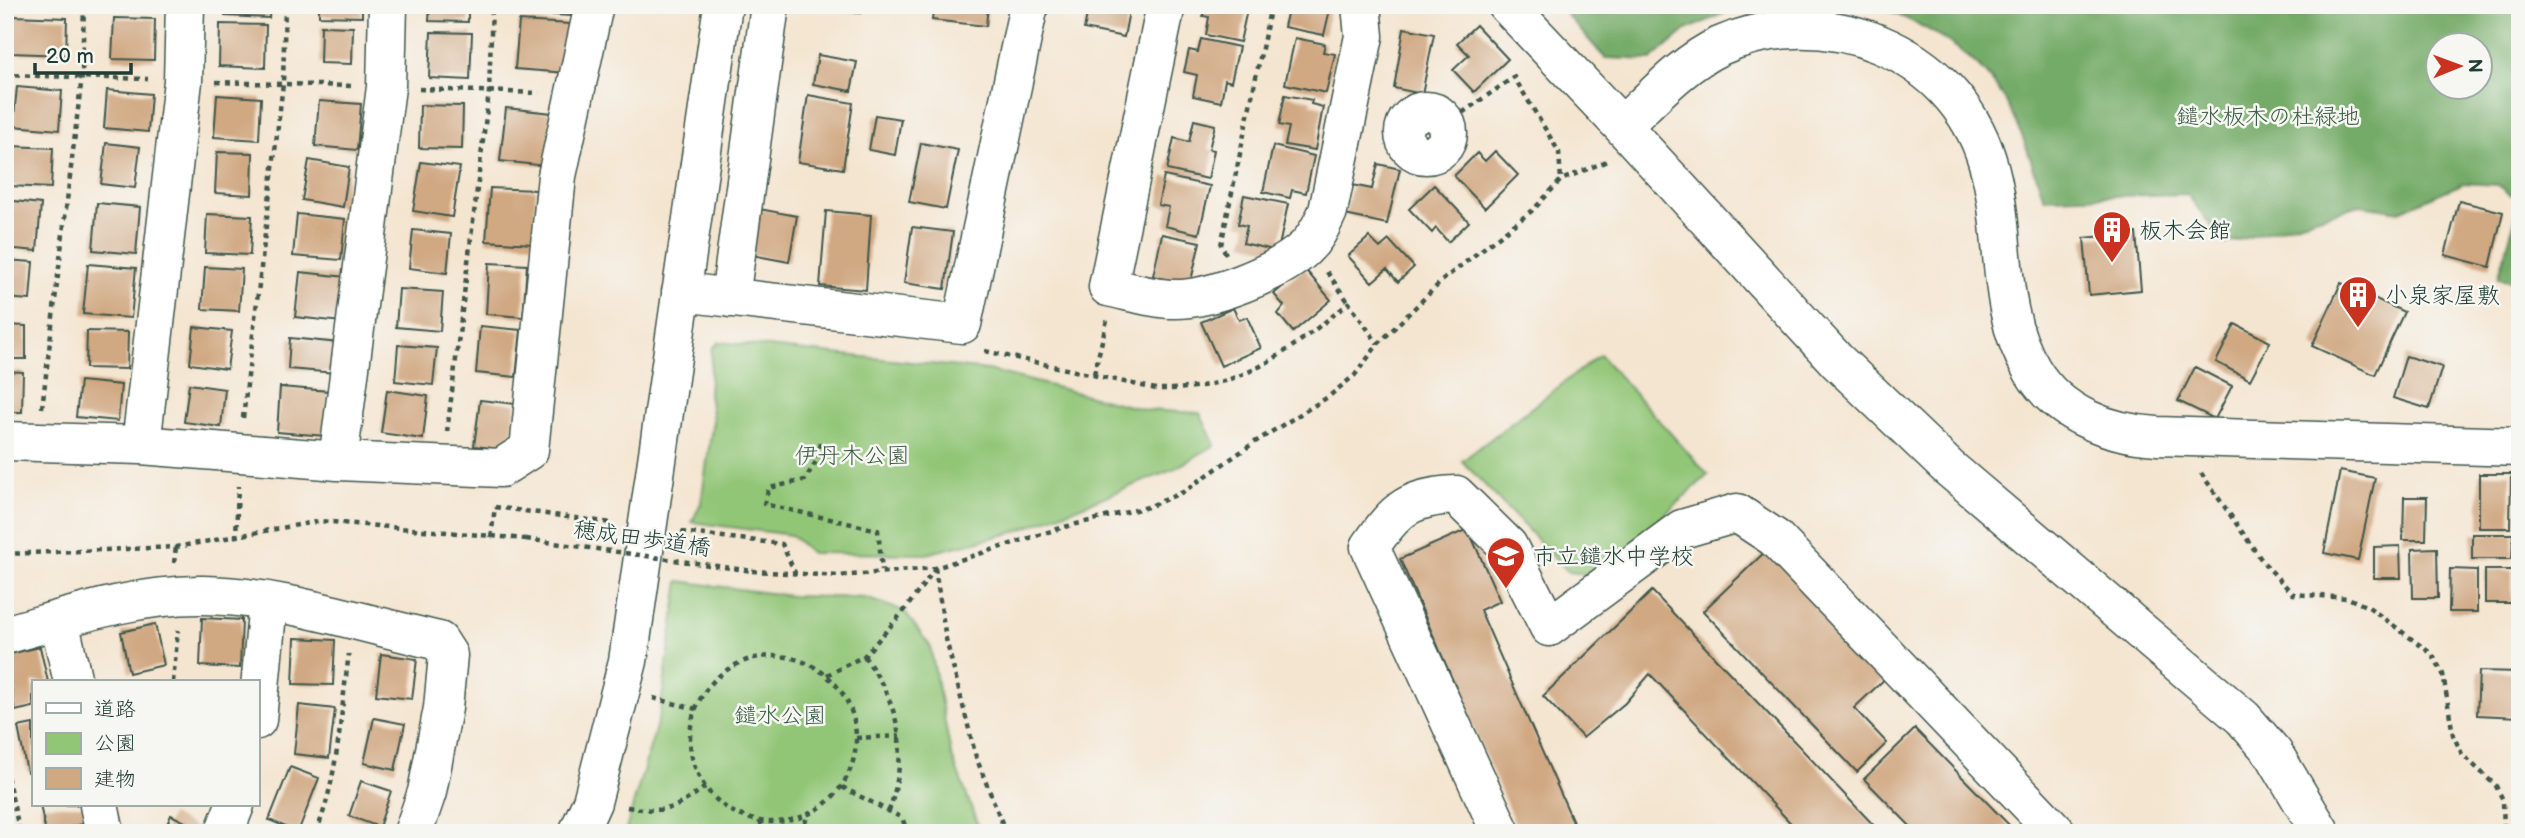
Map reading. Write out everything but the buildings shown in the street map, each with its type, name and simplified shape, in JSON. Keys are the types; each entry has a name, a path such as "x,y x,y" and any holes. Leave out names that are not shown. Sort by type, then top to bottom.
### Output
{"street":[{"path":"141,445 183,81 186,5"},
{"path":"338,461 386,87 388,5"},
{"path":"21,441 141,445 338,461 501,468 529,450 557,176 594,5"},
{"path":"578,833 592,802 628,661 723,5"},
{"path":"730,298 770,5"},
{"path":"681,292 962,324 1029,5"},
{"path":"1166,5 1108,287 1181,299 1207,296 1283,265 1306,248 1318,232 1328,211 1364,36 1361,5"},
{"path":"1507,5 1616,143 1838,361 1949,468 2243,718 2274,754 2321,833"},
{"path":"1616,143 1701,57 1718,47 1755,33 1784,28 1816,27 1867,37 1896,51 1945,89 1979,137 1993,177 2014,337 2041,384 2070,410 2103,427 2138,435 2520,447"},
{"path":"1348,118 1404,129 1406,144 1425,156 1433,154 1445,145 1446,124"},
{"path":"1500,833 1370,547 1391,516 1426,496 1455,495 1508,547 1549,627 1682,529 1737,513 1775,538 2057,833"},
{"path":"5,635 126,602 203,595 268,602 439,641 448,655 443,708 427,792 413,833"},
{"path":"259,699 268,602"},
{"path":"59,620 73,680"},
{"path":"99,806 105,833"},
{"path":"224,833 235,806"}],"path":[{"path":"21,441 82,76 84,5"},
{"path":"236,538 239,452 283,84 285,5"},
{"path":"442,466 489,92 492,5"},
{"path":"1240,282 1222,245 1270,5"},
{"path":"5,75 575,93"},
{"path":"1446,124 1514,77 1559,152 1561,180 1616,143"},
{"name":"穂成田歩道橋","path":"5,554 176,547 320,522 526,539 752,570 839,576 882,570 935,568 1064,527 1148,507 1183,492 1255,442 1328,397 1355,375 1378,344 1445,278 1533,210 1561,180"},
{"path":"1094,374 1115,288"},
{"path":"984,351 1156,389 1202,388 1230,382 1288,351 1349,303 1378,344"},
{"path":"2177,437 2263,562 2293,594 2348,597 2370,608 2432,654 2443,674 2453,735 2462,754 2496,786 2503,800 2504,833"},
{"path":"821,443 818,458 804,480 769,488 764,504 878,530 882,570"},
{"path":"495,507 613,523"},
{"path":"680,532 782,544 795,573"},
{"path":"827,675 864,656 904,611 935,568"},
{"path":"935,568 946,639 976,757 1006,833"},
{"path":"316,833 328,804 337,764 355,622"},
{"path":"779,656 805,662 827,675 848,704 856,738 855,755 842,787 827,803 809,815 775,822 759,821 738,814 720,803 705,787 693,763 690,736 695,709 709,686 728,668 753,658 779,656"},
{"path":"864,656 881,680 895,713 900,736 901,757 897,786 889,811"},
{"path":"653,698 695,709"},
{"path":"856,738 900,736"},
{"path":"5,767 20,833"},
{"path":"625,806 660,812 679,807 705,787"},
{"path":"842,787 902,818 908,833"},
{"path":"800,833 809,815"},
{"path":"759,821 768,833"}],"green space":[{"path":"1558,5 1743,5 1686,30 1651,60 1605,58"},
{"name":"鑓水板木の杜緑地","path":"1872,5 2520,5 2520,201 2498,185 2463,183 2400,211 2360,205 2225,244 2187,194 2044,198 2014,117 2000,92 1960,50 1909,20"},
{"path":"2520,203 2520,282 2498,278"},
{"name":"伊丹木公園","path":"719,342 988,370 1145,410 1200,413 1215,445 1172,470 1015,532 926,554 811,553 791,535 692,522 701,503 713,420 709,394 712,349"},
{"path":"1600,355 1708,475 1598,575 1568,572 1462,461"},
{"name":"鑓水公園","path":"679,581 791,596 865,598 904,611 930,646 951,754 981,833 625,833 660,713"}],"place":[{"name":"板木会館","path":"2112,264"},
{"name":"小泉家屋敷","path":"2358,329"},
{"name":"市立鑓水中学校","path":"1506,590"}]}
